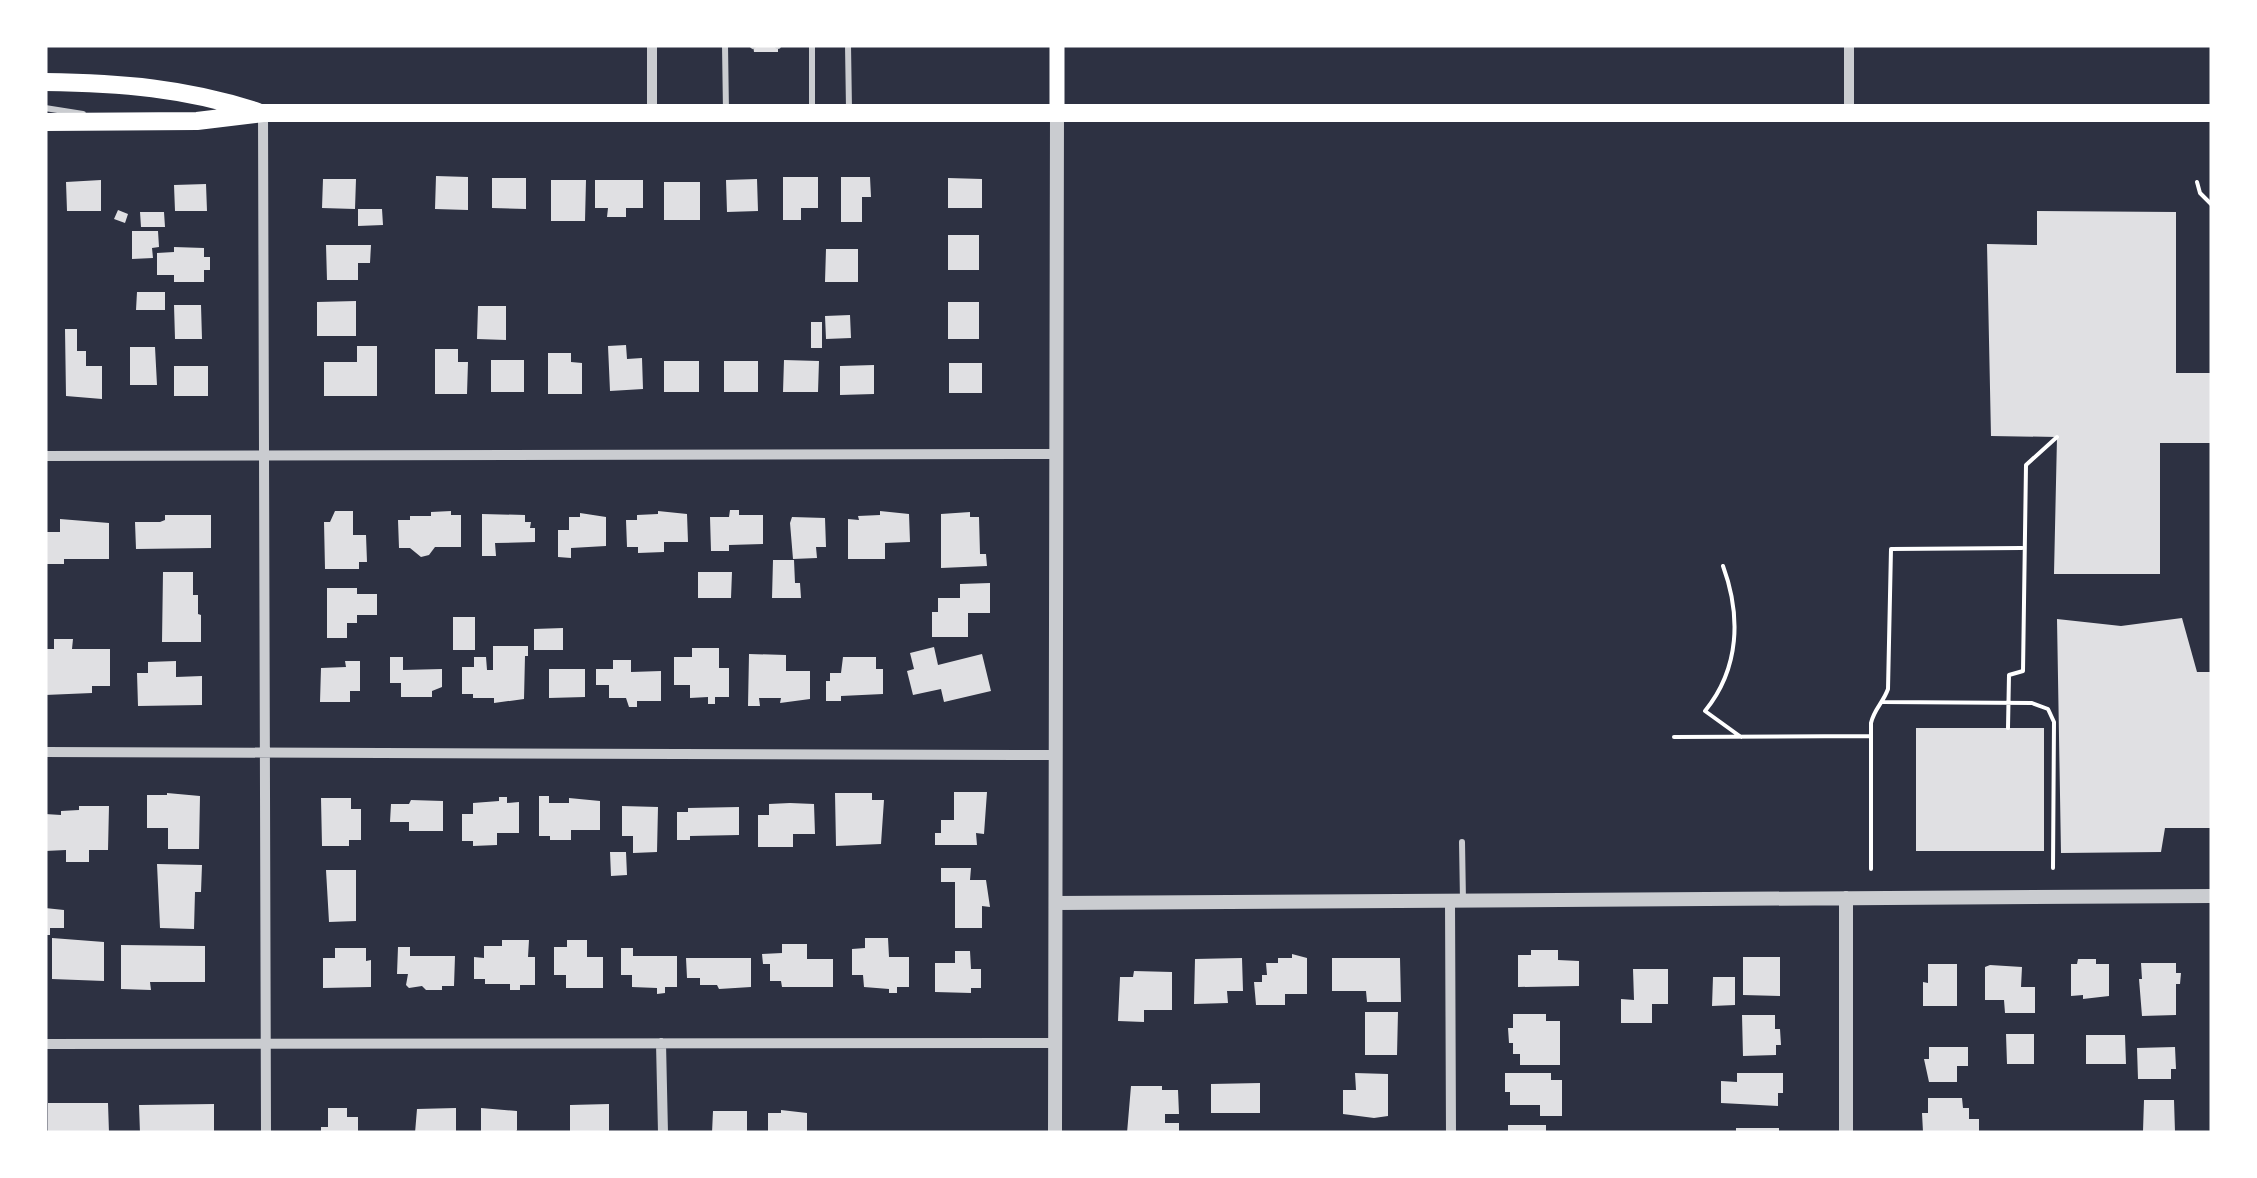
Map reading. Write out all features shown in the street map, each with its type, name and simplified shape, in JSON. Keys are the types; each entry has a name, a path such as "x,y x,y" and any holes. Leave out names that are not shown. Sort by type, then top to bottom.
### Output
{"main road":[{"path":"1057,45 1057,112"},
{"path":"45,82 154,86 227,101 263,114"},
{"path":"45,122 197,122 263,114 2212,113"}],"street":[{"path":"652,45 652,113"},
{"path":"1848,45 1849,113"},
{"path":"1056,1133 1057,112"},
{"path":"263,114 266,1133"},
{"path":"45,456 1055,454"},
{"path":"45,752 1055,755"},
{"path":"1056,902 1456,903 2212,896"},
{"path":"1846,898 1846,1133"},
{"path":"1451,1133 1456,903"},
{"path":"45,1044 1055,1043"},
{"path":"662,1044 663,1133"}],"lane":[{"path":"725,45 726,113"},
{"path":"812,45 812,113"},
{"path":"848,45 849,113"},
{"path":"45,108 145,122"},
{"path":"1456,903 1462,842"}],"path":[{"path":"2197,182 2200,193 2212,205"},
{"path":"2008,728 2009,675 2022,671 2026,465 2057,437"},
{"path":"1871,868 1871,736 1875,708 1883,702 1888,689 1890,548 2022,548"},
{"path":"1722,566 1736,618 1735,644 1728,670 1704,710 1741,736"},
{"path":"1883,702 2032,703 2048,708 2054,722 2053,868"},
{"path":"1674,737 1871,736"}],"building":[{"path":"753,45 778,45 778,52 754,52"},
{"path":"436,176 468,177 468,210 435,209"},
{"path":"783,177 818,177 818,208 801,208 801,220 783,220"},
{"path":"841,177 870,177 871,197 862,197 862,222 841,222"},
{"path":"492,178 526,178 526,209 492,208"},
{"path":"948,178 982,179 982,208 948,208"},
{"path":"323,179 356,179 355,209 322,208"},
{"path":"757,179 758,211 727,212 726,180"},
{"path":"101,180 101,211 67,211 66,182"},
{"path":"551,180 586,180 585,221 551,221"},
{"path":"595,180 643,180 643,208 626,208 626,217 607,217 608,208 595,208"},
{"path":"664,182 700,182 700,220 664,220"},
{"path":"206,184 207,211 175,211 174,185"},
{"path":"358,209 382,209 383,225 358,226"},
{"path":"118,210 128,214 125,223 114,219"},
{"path":"2037,211 2176,212 2176,373 2212,373 2212,443 2160,443 2160,574 2054,574 2057,437 1991,436 1987,244 2037,245"},
{"path":"140,212 164,212 165,227 141,227"},
{"path":"132,231 158,231 159,247 152,248 153,258 132,259"},
{"path":"948,235 979,235 979,270 948,270"},
{"path":"326,245 371,245 370,263 358,263 358,280 327,280"},
{"path":"174,247 204,248 204,257 210,257 210,270 204,270 204,282 174,282 174,275 157,275 157,253 174,252"},
{"path":"826,249 858,249 858,282 825,282"},
{"path":"137,292 165,292 165,310 136,310"},
{"path":"356,301 356,336 317,336 317,302"},
{"path":"948,302 979,302 979,339 948,339"},
{"path":"174,305 201,305 202,339 175,339"},
{"path":"478,306 506,306 506,340 477,339"},
{"path":"850,315 851,338 826,339 825,316"},
{"path":"811,322 822,322 822,348 811,348"},
{"path":"65,329 77,329 77,351 86,351 86,366 102,366 102,399 66,396"},
{"path":"626,345 627,359 642,358 643,389 610,391 608,346"},
{"path":"357,346 377,346 377,396 324,396 324,362 357,362"},
{"path":"130,347 155,347 157,385 130,385"},
{"path":"435,349 458,349 458,362 468,362 467,394 435,394"},
{"path":"548,353 571,353 571,362 582,363 582,394 548,394"},
{"path":"491,360 524,360 524,392 491,392"},
{"path":"784,360 819,361 818,392 783,392"},
{"path":"664,361 699,361 699,392 664,392"},
{"path":"724,361 758,361 758,392 724,392"},
{"path":"949,363 982,363 982,393 949,393"},
{"path":"874,365 874,394 840,395 840,366"},
{"path":"174,366 208,366 208,396 174,396"},
{"path":"730,510 739,510 739,515 763,515 763,544 729,545 729,551 711,551 710,517 729,517"},
{"path":"335,511 353,511 353,535 366,535 367,562 359,562 359,569 325,569 324,522 330,522"},
{"path":"451,511 451,515 461,515 461,547 435,547 429,555 421,557 410,548 399,548 398,520"},
{"path":"658,511 687,514 688,542 664,542 664,552 638,553 638,547 627,547 626,520"},
{"path":"880,511 909,514 910,542 885,543 885,559 848,559 848,519 880,515"},
{"path":"970,512 970,517 979,517 980,554 986,554 987,566 941,568 941,514"},
{"path":"580,513 606,517 606,546 571,548 571,558 558,557 558,530 569,530 569,517 580,517"},
{"path":"482,514 525,515 525,522 531,522 530,528 535,528 535,542 495,543 496,556 482,556"},
{"path":"165,515 211,515 211,548 136,549 135,522 160,522"},
{"path":"792,517 825,518 826,547 816,547 817,558 793,559"},
{"path":"60,519 109,523 109,559 64,559 64,564 45,564 45,532 60,532"},
{"path":"773,560 794,560 795,583 800,583 801,598 772,598"},
{"path":"163,572 193,572 193,595 198,595 201,615 201,642 162,642"},
{"path":"698,572 732,572 731,598 698,598"},
{"path":"990,583 990,613 968,613 968,637 932,637 932,612 938,612 938,598 960,598 960,584"},
{"path":"327,588 357,588 357,594 377,594 377,615 357,615 357,623 347,623 347,638 327,638"},
{"path":"453,617 475,617 475,650 453,650"},
{"path":"2182,618 2197,672 2212,672 2212,828 2165,828 2161,852 2061,853 2057,619 2121,626"},
{"path":"563,628 563,650 534,650 534,629"},
{"path":"54,639 73,639 72,649 110,649 110,686 92,686 92,693 45,695 46,649 54,649"},
{"path":"493,646 528,646 524,699 494,703 494,698 462,694 462,667 474,667 474,657 486,657 487,670 493,670"},
{"path":"934,647 938,665 982,654 991,691 944,702 941,689 913,695 907,671 914,669 910,653"},
{"path":"692,648 719,648 719,668 729,668 729,697 715,697 715,704 708,704 708,697 690,698 690,685 674,685 674,657 692,657"},
{"path":"749,654 786,655 786,671 810,671 810,699 780,703 781,698 759,698 760,706 748,706"},
{"path":"390,657 403,657 403,670 442,669 442,687 432,691 432,697 401,697 401,683 390,683"},
{"path":"843,657 876,657 876,669 883,669 883,694 841,696 841,701 826,701 826,681 830,681 830,673 841,673"},
{"path":"613,660 631,660 631,672 661,671 661,701 637,701 637,707 629,707 626,698 609,698 609,685 596,685 596,669 613,669"},
{"path":"176,661 176,677 202,676 202,705 138,706 137,673 148,673 148,662"},
{"path":"345,661 360,661 360,691 350,691 350,702 320,702 321,668 346,667"},
{"path":"549,669 585,669 585,697 549,698"},
{"path":"1916,728 2044,728 2044,851 1916,851"},
{"path":"954,792 987,792 984,834 976,833 977,845 935,845 935,833 941,833 941,820 954,820"},
{"path":"835,793 872,793 872,800 884,800 881,844 836,846"},
{"path":"147,795 200,796 199,849 168,849 168,828 147,828"},
{"path":"539,796 549,796 549,803 569,803 569,798 600,801 600,830 571,830 571,840 539,836"},
{"path":"499,797 507,797 507,803 519,802 519,833 497,833 497,845 473,846 473,841 462,841 462,814 473,814 473,803 499,801"},
{"path":"321,798 351,798 351,809 361,809 361,840 349,840 349,846 322,846"},
{"path":"411,800 443,801 443,831 409,831 409,822 390,822 391,804 409,804"},
{"path":"769,804 814,804 815,834 793,834 793,847 758,847 758,815 769,815"},
{"path":"79,806 109,806 108,850 89,850 89,862 66,862 66,850 45,851 45,814 61,815 61,811 79,810"},
{"path":"622,806 658,807 657,852 633,853 633,836 622,836"},
{"path":"739,807 739,835 677,840 677,812 688,812 688,808"},
{"path":"610,852 626,852 627,875 611,876"},
{"path":"157,864 202,865 201,892 195,892 194,929 160,928"},
{"path":"941,868 971,868 970,880 986,880 990,907 982,906 982,928 955,928 955,882 941,882"},
{"path":"326,870 356,870 356,921 329,922"},
{"path":"45,908 64,910 64,928 50,928 50,935 45,935"},
{"path":"52,938 104,942 104,981 52,979"},
{"path":"865,938 888,938 889,957 909,957 909,987 897,987 897,993 889,993 889,989 864,987 863,975 852,975 852,949 865,948"},
{"path":"502,940 529,940 528,957 535,957 535,985 510,990 510,984 485,984 485,979 474,979 474,957 484,958 484,946 502,946"},
{"path":"567,940 587,940 587,957 603,957 603,988 566,988 566,975 554,975 554,947 567,947"},
{"path":"782,944 807,944 807,959 833,959 833,987 782,987 781,981 770,981 770,964 763,964 762,954 782,953"},
{"path":"121,945 205,946 205,982 150,982 151,990 121,989"},
{"path":"398,947 410,947 410,956 455,956 454,986 442,986 442,990 409,988 408,974 397,974"},
{"path":"335,948 366,948 366,961 371,960 371,987 323,988 323,958 335,958"},
{"path":"621,948 633,948 633,956 677,956 677,987 665,987 665,993 657,994 657,988 632,987 632,975 621,975"},
{"path":"1531,950 1558,950 1558,960 1579,961 1579,986 1518,987 1518,955 1531,955"},
{"path":"955,951 970,951 971,969 981,969 981,988 971,988 971,993 935,992 935,963 955,963"},
{"path":"1292,954 1307,958 1307,994 1285,994 1285,1005 1256,1005 1254,982 1262,982 1262,975 1267,975 1266,963 1278,963 1278,958 1292,958"},
{"path":"1743,957 1780,957 1780,996 1743,995"},
{"path":"686,958 751,958 751,987 719,989 717,985 700,985 700,978 687,978"},
{"path":"1242,958 1243,991 1227,991 1228,1003 1194,1004 1195,959"},
{"path":"1332,958 1400,958 1401,1002 1367,1002 1366,991 1332,991"},
{"path":"2078,959 2109,964 2109,996 2071,996 2071,964 2077,964"},
{"path":"2141,963 2176,963 2176,973 2181,973 2180,984 2176,984 2176,1015 2142,1016"},
{"path":"1928,964 1957,964 1957,1006 1923,1006"},
{"path":"1985,967 2022,967 2021,987 2035,987 2035,1013 2005,1013 2004,1000 1985,1000"},
{"path":"1633,969 1668,969 1668,1004 1652,1004 1652,1023 1621,1023 1621,999 1634,1000"},
{"path":"1134,971 1172,972 1172,1010 1144,1010 1144,1022 1118,1021 1120,977 1133,977"},
{"path":"1713,977 1735,977 1735,1005 1712,1006"},
{"path":"1365,1012 1398,1012 1397,1055 1365,1055"},
{"path":"1513,1014 1546,1014 1546,1021 1560,1021 1560,1065 1520,1065 1520,1054 1513,1054 1513,1043 1509,1043 1508,1028 1513,1028"},
{"path":"1742,1015 1775,1015 1781,1045 1776,1045 1776,1055 1743,1056"},
{"path":"2006,1034 2034,1034 2034,1064 2007,1064"},
{"path":"2086,1035 2125,1035 2126,1064 2086,1064"},
{"path":"1929,1047 1968,1047 1968,1066 1957,1066 1957,1082 1929,1082 1924,1059 1929,1059"},
{"path":"2175,1047 2176,1069 2171,1069 2171,1079 2138,1079 2137,1048"},
{"path":"1355,1073 1388,1074 1388,1116 1343,1114 1343,1090 1356,1090"},
{"path":"1505,1073 1551,1073 1551,1080 1562,1080 1562,1116 1540,1116 1540,1105 1510,1105"},
{"path":"1737,1073 1783,1073 1778,1106 1721,1103 1721,1081 1737,1082"},
{"path":"1260,1083 1260,1113 1211,1113 1211,1084"},
{"path":"1131,1086 1178,1090 1179,1114 1165,1114 1165,1123 1179,1123 1179,1133 1127,1133"},
{"path":"1928,1098 1962,1098 1963,1108 1969,1108 1969,1119 1979,1119 1979,1132 1923,1132 1922,1113 1928,1113"},
{"path":"2144,1100 2174,1100 2175,1132 2143,1131"},
{"path":"48,1103 108,1103 109,1133 48,1133"},
{"path":"214,1104 214,1133 140,1133 139,1105"},
{"path":"609,1104 609,1133 570,1133 570,1105"},
{"path":"328,1108 347,1108 347,1117 358,1117 358,1133 321,1133 321,1127 328,1127"},
{"path":"456,1108 456,1133 415,1133 417,1109"},
{"path":"481,1108 517,1111 515,1133 481,1133"},
{"path":"713,1111 747,1111 747,1133 712,1133"},
{"path":"768,1113 807,1113 807,1133 768,1133"},
{"path":"1508,1125 1546,1125 1546,1133 1508,1133"},
{"path":"1736,1128 1779,1128 1779,1133 1736,1133"}]}
